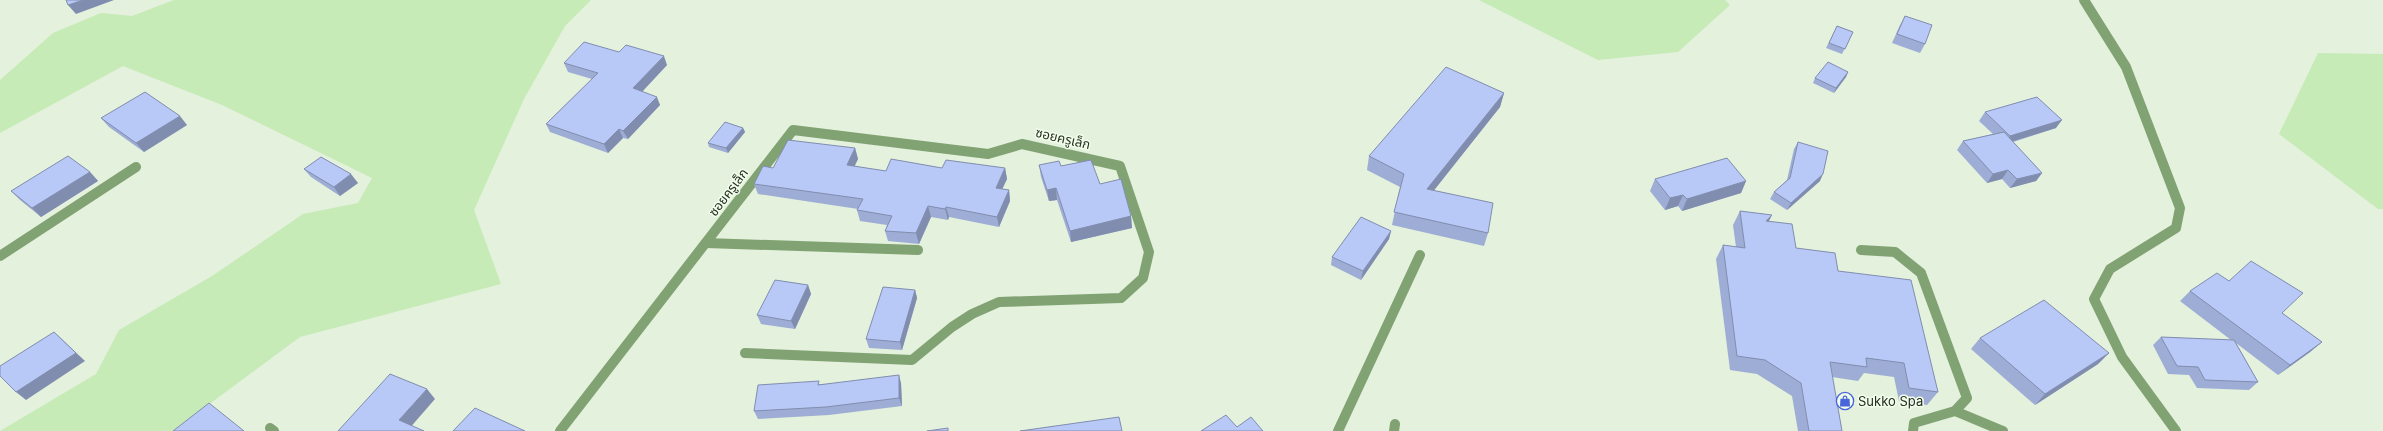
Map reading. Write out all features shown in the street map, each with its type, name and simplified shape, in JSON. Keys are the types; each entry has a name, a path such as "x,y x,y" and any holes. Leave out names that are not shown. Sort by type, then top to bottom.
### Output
{"street":[{"path":"2084,0 2126,66 2180,208 2176,228 2110,269 2094,299 2122,357 2176,431"},
{"name":"ซอยครูเล็ก","path":"560,431 793,130 988,154 1022,144 1120,166 1149,252 1143,278 1121,298 999,302 972,314 952,327 912,360 745,353"},
{"path":"0,256 136,166"},
{"path":"706,243 918,250"},
{"path":"1861,250 1894,252 1921,273 1967,398 1955,411 1914,422 1913,431"},
{"path":"1338,431 1420,255"},
{"path":"1955,411 2002,431"}],"green space":[{"path":"174,0 591,0 565,26 524,99 474,210 501,284 300,337 173,431 0,431 96,374 119,330 212,276 303,214 358,203 372,178 222,105 123,66 0,133 0,80 53,33 101,13 132,16"},
{"path":"1479,0 1725,0 1730,5 1678,52 1598,60"},
{"path":"2318,53 2383,54 2383,209 2378,209 2279,134"}],"building":[{"path":"66,0 83,0 68,5"},
{"path":"1905,16 1932,25 1925,44 1897,34"},
{"path":"1837,26 1853,32 1845,49 1829,43"},
{"path":"584,42 619,52 626,45 664,56 633,88 657,97 623,131 619,129 604,144 546,124 598,73 564,63"},
{"path":"1828,62 1848,72 1836,88 1815,78"},
{"path":"1446,67 1504,93 1427,189 1493,203 1488,233 1394,212 1404,174 1369,156"},
{"path":"145,92 180,116 136,143 101,118"},
{"path":"2037,97 2062,120 2010,136 1985,112"},
{"path":"725,122 743,128 726,148 708,143"},
{"path":"2004,132 2042,173 2017,179 2008,170 1993,174 1963,141"},
{"path":"788,140 855,148 847,165 886,171 891,159 942,168 946,160 1005,168 996,188 1009,190 997,217 946,207 945,209 928,206 916,233 885,231 892,216 857,210 863,199 754,184 763,166 773,168"},
{"path":"1798,142 1828,151 1823,174 1791,203 1774,192 1790,178"},
{"path":"68,156 90,172 32,208 11,191"},
{"path":"321,157 351,174 334,187 304,169"},
{"path":"1727,158 1746,181 1687,199 1683,195 1670,198 1655,179"},
{"path":"1091,160 1100,184 1121,179 1131,216 1070,231 1056,188 1047,190 1039,165 1059,161 1061,166"},
{"path":"1740,211 1772,215 1766,221 1792,224 1796,248 1835,253 1838,271 1911,280 1938,392 1909,388 1904,363 1866,358 1867,367 1830,362 1842,431 1809,431 1801,383 1765,360 1737,356 1723,245 1745,248"},
{"path":"1361,217 1391,231 1363,271 1332,257"},
{"path":"2251,261 2303,293 2282,313 2322,342 2290,365 2190,291 2217,273 2229,281"},
{"path":"775,280 808,285 791,321 757,315"},
{"path":"883,287 915,290 900,342 866,339"},
{"path":"2044,300 2109,353 2045,394 1980,338"},
{"path":"54,332 76,353 16,392 0,376 0,366"},
{"path":"2161,337 2234,340 2258,382 2205,380 2198,367 2177,366"},
{"path":"390,374 427,389 399,420 424,431 338,431"},
{"path":"899,375 899,398 826,407 754,411 758,385 819,381 818,385"},
{"path":"209,403 244,431 173,431"},
{"path":"475,408 525,431 453,431"},
{"path":"1226,415 1237,427 1251,417 1263,431 1201,431"},
{"path":"1119,417 1122,431 1020,431"},
{"path":"948,428 948,431 927,431"}],"place":[{"name":"Sukko Spa","path":"1845,401"}]}
